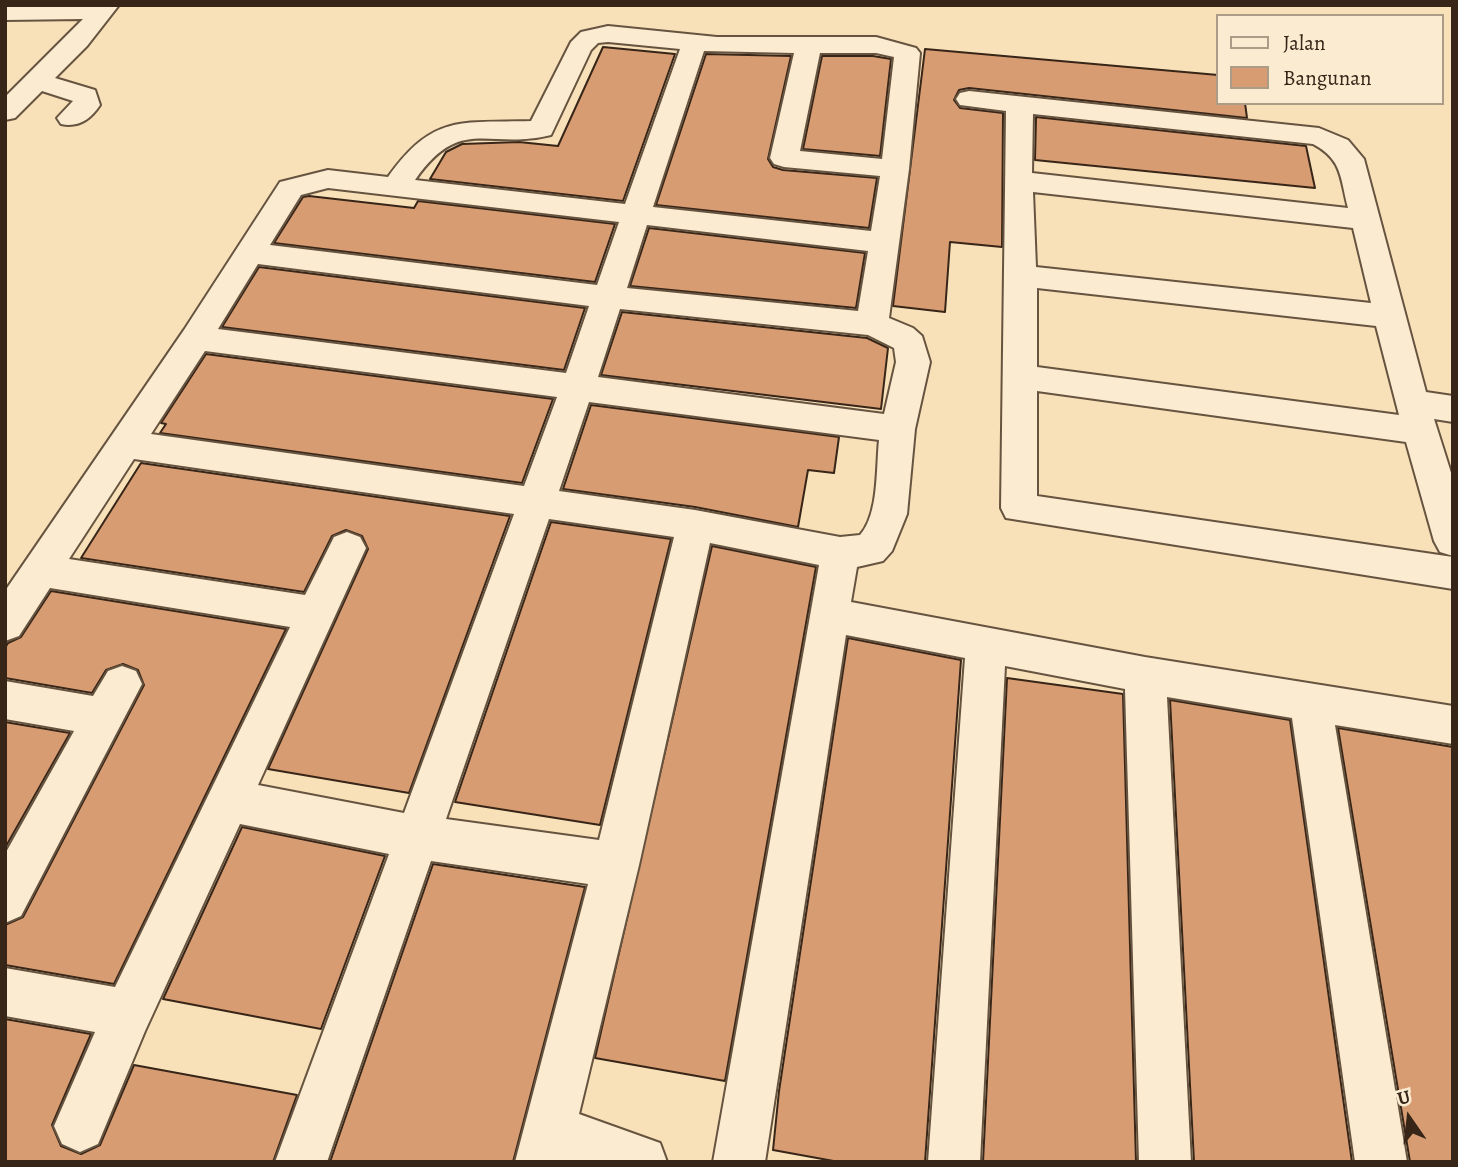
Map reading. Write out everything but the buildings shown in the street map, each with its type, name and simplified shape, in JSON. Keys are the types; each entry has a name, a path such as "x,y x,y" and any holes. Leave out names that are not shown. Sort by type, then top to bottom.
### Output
{"street":[{"path":"5,12 105,8"},
{"path":"5,112 78,41 105,8"},
{"path":"395,187 421,151 445,134 457,131 541,129 580,47 590,37 608,34 695,44 876,45 907,53 895,169 872,324"},
{"path":"301,1162 578,386 695,44"},
{"path":"809,45 784,158 895,169"},
{"path":"36,81 86,96 87,105 71,118"},
{"path":"969,99 1319,136 1338,146 1350,159 1416,417 1453,541"},
{"path":"1020,104 1018,181 1022,377 1016,505 1024,512 1453,573"},
{"path":"5,624 196,338 290,189 296,185 328,179 636,217 885,243"},
{"path":"1018,181 1365,220"},
{"path":"126,444 695,524 840,553 870,550 879,540 889,514 898,429 913,362 910,344 894,330 872,324 608,297 251,253"},
{"path":"1021,276 1389,316"},
{"path":"196,338 898,429"},
{"path":"1022,377 1416,417 1453,409"},
{"path":"641,1162 546,1146 616,864 695,524"},
{"path":"80,1126 128,1014 230,802 346,548"},
{"path":"739,1162 840,553"},
{"path":"41,571 316,614"},
{"path":"830,615 1145,675 1453,725"},
{"path":"954,1162 986,646"},
{"path":"1145,675 1165,1162"},
{"path":"5,700 112,700 5,900"},
{"path":"1310,700 1381,1162"},
{"path":"230,802 416,837 616,864"},
{"path":"5,992 128,1014"}]}
